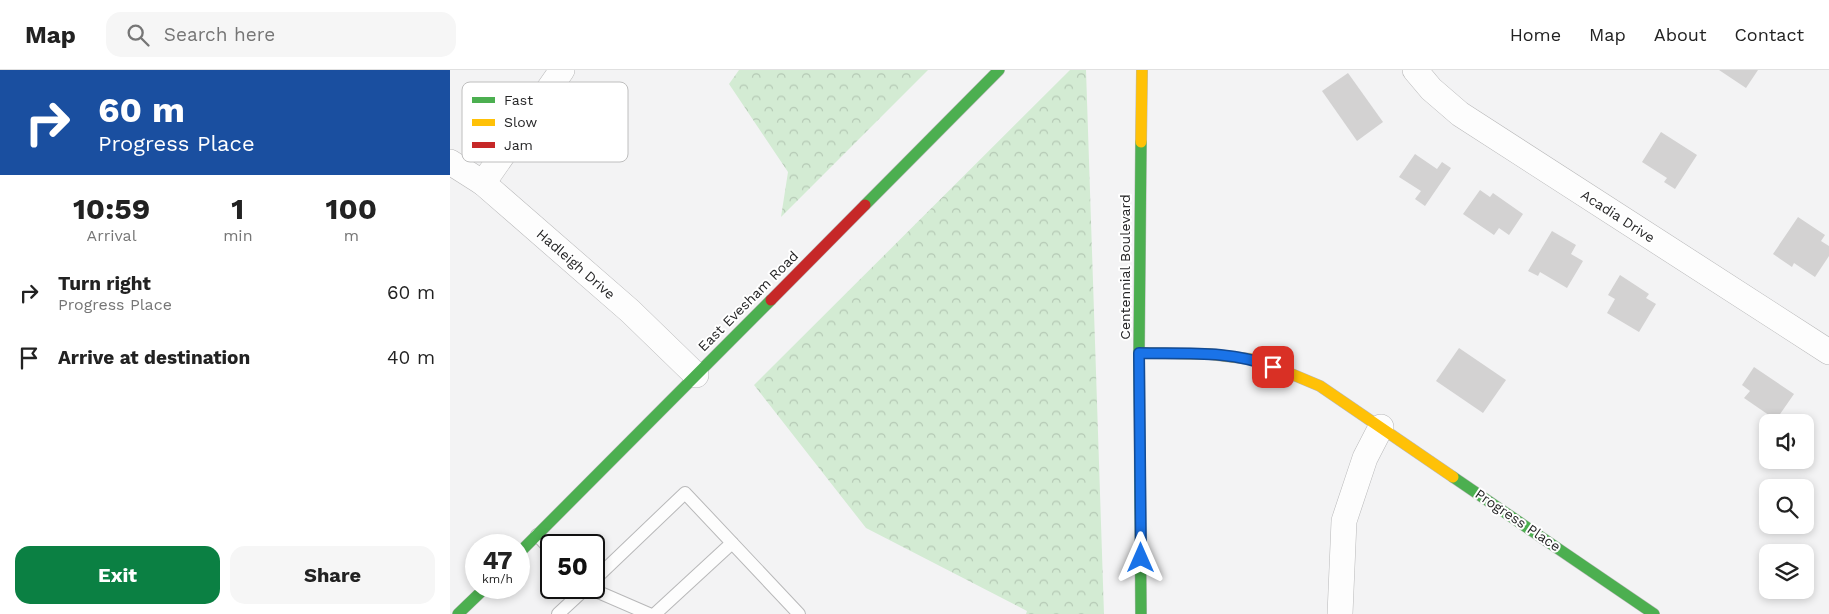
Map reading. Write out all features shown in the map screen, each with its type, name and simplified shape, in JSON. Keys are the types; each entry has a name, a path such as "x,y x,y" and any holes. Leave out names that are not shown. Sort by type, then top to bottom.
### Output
{"main road":[{"name":"East Evesham Road","path":"530,542 998,70"},
{"name":"Centennial Boulevard","path":"1141,614 1139,353 1142,70"},
{"name":"Progress Place","path":"1139,353 1209,354 1258,360 1320,386 1654,614"},
{"path":"458,614 473,599"}],"street":[{"path":"554,82 562,70"},
{"name":"Acadia Drive","path":"1415,70 1431,89 1460,114 1829,352"},
{"name":"Hadleigh Drive","path":"450,162 483,183 630,311 696,375"},
{"path":"483,183 498,162"},
{"path":"1340,614 1344,521 1365,458 1382,427"}],"lane":[{"path":"605,569 685,493 799,614"},
{"path":"537,535 540,538"},
{"path":"655,614 732,543"},
{"path":"605,596 649,614"},
{"path":"558,614 575,599"}],"green space":[{"path":"739,70 928,70 781,217 788,172 729,84"},
{"path":"1070,70 1086,70 1104,614 1026,614 1027,611 866,528 754,385"}],"building":[{"path":"1719,70 1758,70 1746,88"},
{"path":"1348,73 1383,122 1357,141 1322,91"},
{"path":"1661,132 1697,155 1675,189 1664,182 1667,178 1642,162"},
{"path":"1415,154 1437,169 1442,162 1451,168 1425,206 1415,199 1421,191 1399,177"},
{"path":"1480,190 1490,197 1493,193 1523,214 1509,235 1499,228 1494,235 1463,214"},
{"path":"1798,217 1825,235 1821,241 1829,246 1829,256 1815,277 1794,263 1792,267 1773,254"},
{"path":"1552,231 1576,245 1571,254 1583,261 1567,288 1540,272 1538,276 1528,271"},
{"path":"1620,275 1649,294 1646,298 1656,304 1639,332 1607,313 1615,299 1608,295"},
{"path":"1459,348 1506,380 1483,413 1436,381"},
{"path":"1754,367 1794,394 1780,414 1767,414 1744,398 1750,391 1742,385"}],"traffic: fast":[{"path":"865,205 999,70"},
{"path":"1141,142 1139,353 1141,614"},
{"path":"530,542 771,300"},
{"path":"1453,477 1654,614"},
{"path":"458,614 474,599"}],"traffic: slow":[{"path":"1141,142 1142,70"},
{"path":"1139,353 1209,354 1258,360 1320,386 1453,477"}],"traffic: jam":[{"path":"771,300 865,205"}],"route":[{"path":"1141,558 1139,353 1209,354 1258,360 1273,367"}]}
